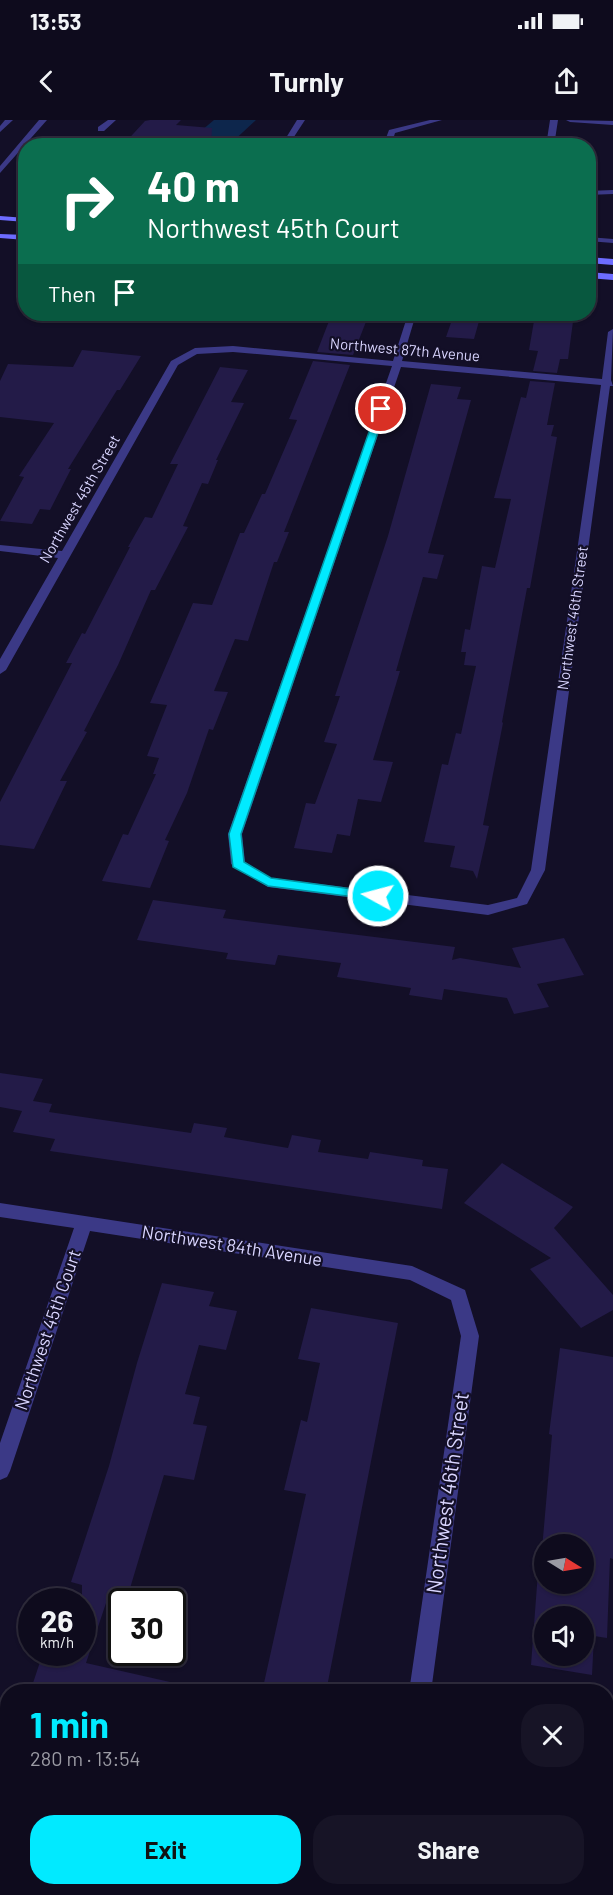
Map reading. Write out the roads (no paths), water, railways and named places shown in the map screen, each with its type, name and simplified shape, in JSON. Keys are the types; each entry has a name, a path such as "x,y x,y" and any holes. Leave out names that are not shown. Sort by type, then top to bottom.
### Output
{"main road":[{"path":"0,218 18,219"},
{"path":"0,236 18,237"},
{"path":"596,261 613,262"},
{"path":"596,276 613,277"}],"street":[{"path":"0,130 9,120"},
{"path":"28,138 43,120"},
{"path":"101,129 112,120"},
{"path":"289,138 301,120"},
{"path":"390,138 392,132 438,120"},
{"path":"551,138 554,120"},
{"path":"570,120 613,123"},
{"path":"0,171 18,150"},
{"path":"596,193 613,192"},
{"path":"596,240 613,241"},
{"path":"397,364 410,321"},
{"name":"Northwest 46th Street","path":"397,364 235,834 238,864 268,882 488,910 522,901 538,870 609,382 613,332"},
{"name":"Northwest 87th Avenue","path":"195,351 233,349 609,382"},
{"name":"Northwest 45th Street","path":"0,670 174,363 195,351"},
{"path":"0,548 65,555"},
{"name":"Northwest 84th Avenue","path":"0,1210 412,1274 459,1295"},
{"name":"Northwest 45th Court","path":"0,1471 84,1223"},
{"name":"Northwest 46th Street","path":"421,1684 470,1336 459,1295"}],"water":[{"path":"214,120 256,120 237,138 193,138"}]}
